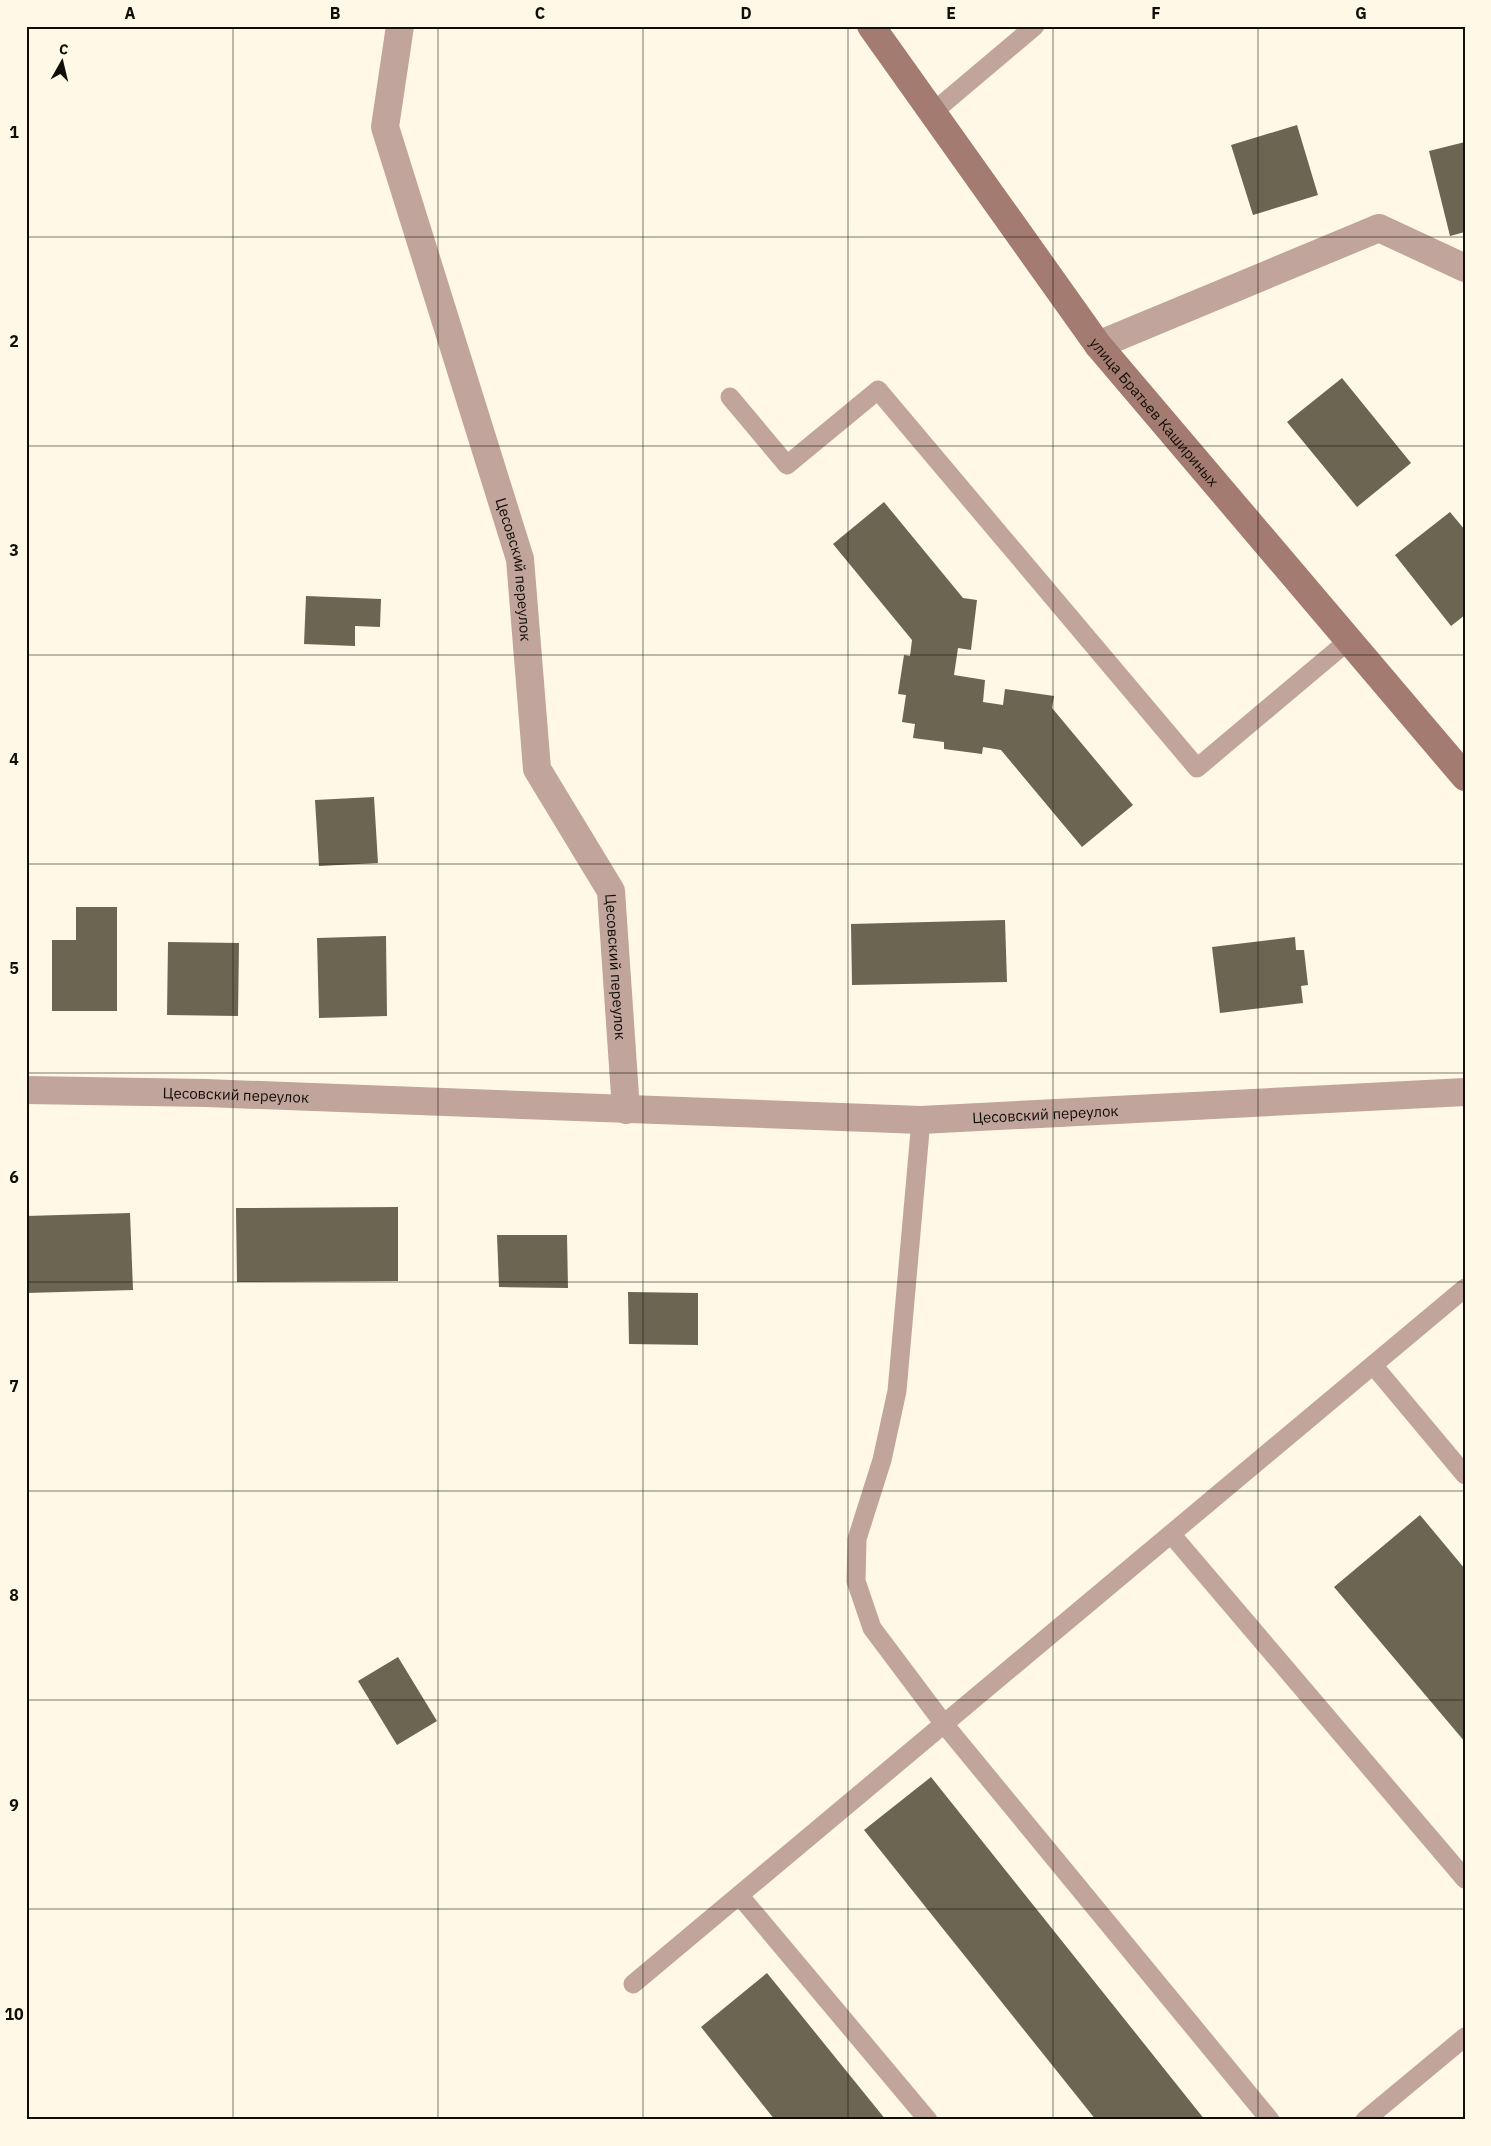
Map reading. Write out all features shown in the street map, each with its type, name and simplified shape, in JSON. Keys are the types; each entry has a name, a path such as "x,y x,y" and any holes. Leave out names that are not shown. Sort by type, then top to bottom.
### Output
{"main road":[{"name":"улица Братьев Кашириных","path":"871,26 1098,345 1465,777"}],"street":[{"name":"Цесовский переулок","path":"400,26 385,127 520,559 537,769 612,891 626,1110"},
{"path":"1098,345 1378,228 1465,268"},
{"name":"Цесовский переулок","path":"26,1090 206,1093 921,1120 1465,1092"}],"lane":[{"path":"932,113 1035,26"},
{"path":"730,397 787,465 878,390 1197,768 1348,641"},
{"path":"921,1120 897,1391 882,1460 856,1540 856,1581 872,1628 944,1724 1270,2120"},
{"path":"633,1984 1465,1288"},
{"path":"1373,1365 1465,1474"},
{"path":"1171,1534 1465,1879"},
{"path":"739,1895 928,2120"},
{"path":"1365,2120 1465,2037"}],"building":[{"path":"1297,125 1318,195 1253,215 1231,145"},
{"path":"1465,142 1465,232 1450,236 1429,151"},
{"path":"1342,378 1411,463 1357,507 1287,422"},
{"path":"884,502 963,598 977,600 971,650 958,648 954,675 985,680 983,702 1003,705 1005,689 1054,696 1052,708 1133,805 1082,847 1001,750 983,747 982,754 944,749 944,742 913,738 915,724 902,722 906,695 898,694 904,655 910,656 912,640 833,544"},
{"path":"1450,512 1465,530 1465,615 1451,626 1395,555"},
{"path":"306,596 381,599 380,627 355,626 355,646 304,644"},
{"path":"374,797 378,863 319,866 315,800"},
{"path":"76,907 117,907 117,1011 52,1011 52,940 76,940"},
{"path":"1005,920 1007,982 852,985 851,924"},
{"path":"386,936 387,1016 319,1018 317,938"},
{"path":"1295,937 1296,950 1304,950 1308,985 1301,986 1303,1003 1220,1013 1212,947"},
{"path":"168,942 239,943 238,1016 167,1015"},
{"path":"398,1207 398,1281 237,1282 236,1208"},
{"path":"130,1213 133,1290 26,1293 26,1216"},
{"path":"497,1235 567,1235 568,1288 499,1287"},
{"path":"628,1292 698,1293 698,1345 629,1344"},
{"path":"1420,1515 1465,1569 1465,1742 1334,1587"},
{"path":"398,1657 437,1721 397,1745 358,1681"},
{"path":"931,1777 1205,2120 1096,2120 864,1830"},
{"path":"767,1973 886,2120 775,2120 701,2027"}]}
